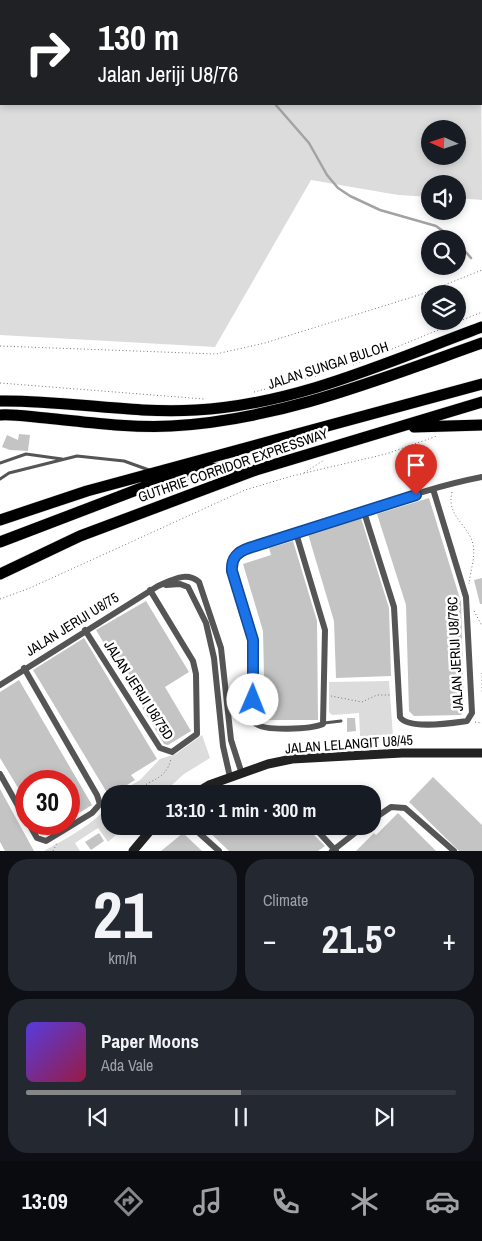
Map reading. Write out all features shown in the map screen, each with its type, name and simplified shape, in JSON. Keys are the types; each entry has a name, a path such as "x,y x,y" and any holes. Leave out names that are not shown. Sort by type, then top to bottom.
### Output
{"highway":[{"name":"JALAN SUNGAI BULOH","path":"0,401 118,410 229,408 270,400 327,384 482,327"},
{"name":"JALAN SUNGAI BULOH","path":"0,415 132,426 170,426 233,419 273,412 329,396 482,343"},
{"name":"GUTHRIE CORRIDOR EXPRESSWAY","path":"0,520 87,491 482,384"},
{"name":"GUTHRIE CORRIDOR EXPRESSWAY","path":"0,574 80,536 256,470 342,442 397,428 482,402"},
{"path":"397,428 482,426"},
{"path":"0,542 152,484 210,468 256,470"}],"street":[{"path":"296,533 324,623 324,724 308,727 265,728 255,723 253,640 231,568 233,558 243,550 454,482 482,477"},
{"name":"JALAN JERIJI U8/76C","path":"364,512 394,607 400,717 408,724 465,721 472,715 466,597 433,489"},
{"name":"JALAN JERIJI U8/75","path":"0,684 150,590 183,576 194,577 200,582 221,648 231,740 242,774"},
{"name":"JALAN JERIJI U8/75","path":"158,586 180,584 188,587 206,623 214,658 223,746 230,778"},
{"name":"JALAN JERIJI U8/75D","path":"85,630 160,748 172,752 197,734 196,674 193,661 150,590"},
{"path":"24,668 99,799 100,804 92,813 80,820"},
{"name":"JALAN LELANGIT U8/45","path":"209,785 268,764 292,759 383,754 482,753"},
{"path":"0,774 15,801"},
{"path":"381,813 388,808 402,807 454,851"},
{"path":"35,835 37,838 46,841 56,835"},
{"path":"133,851 146,835"},
{"path":"201,835 219,851"},
{"path":"321,835 334,850 353,835"}],"lane":[{"path":"0,462 26,454 64,460"},
{"path":"0,479 9,473 77,456 101,457 124,461 157,473"},
{"path":"324,724 341,721"}],"path":[{"path":"0,346 216,354 265,343 422,294 482,270"},
{"path":"346,367 482,312"},
{"path":"246,394 329,373"},
{"path":"0,383 204,399"},
{"path":"0,599 39,584 244,490 292,476 386,454 440,436"},
{"path":"454,482 450,503 451,509 473,545 469,588"},
{"path":"472,609 482,626"},
{"path":"482,673 482,692"},
{"path":"325,696 342,697 362,702 381,694 398,695"},
{"path":"144,785 162,776 168,768 172,752"},
{"path":"92,813 101,814"}],"shaded area":[{"path":"0,105 481,105 482,200 466,199 466,175 421,175 421,196 398,195 311,180 215,347 0,335"},
{"path":"389,681 393,736 360,736 359,713 332,715 329,712 329,682"},
{"path":"202,735 210,758 184,774 172,785 131,785 140,780 160,759 176,754"},
{"path":"101,814 101,832 98,828 75,843 80,851 44,851 72,835 80,835 80,830"},
{"path":"103,835 116,835 108,842"}],"building":[{"path":"19,434 30,435 28,451 10,450 2,447 7,435 18,440"},
{"path":"429,498 461,602 464,710 461,715 414,716 409,711 406,605 377,514"},
{"path":"361,518 389,608 391,676 336,678 334,621 308,534"},
{"path":"293,541 317,621 318,720 265,720 263,631 243,564 271,555 269,548"},
{"path":"482,578 482,604 480,604 474,580"},
{"path":"146,601 189,672 165,687 191,731 168,745 164,744 96,630"},
{"path":"84,638 157,759 131,775 135,780 127,785 102,785 33,670"},
{"path":"19,680 72,770 15,770 15,783 0,758 0,692"},
{"path":"347,718 355,718 356,731 347,732"},
{"path":"433,777 482,825 482,851 459,851 409,802"},
{"path":"80,784 92,805 80,812"},
{"path":"0,789 15,816 15,835 25,835 34,851 5,851 0,842"},
{"path":"398,813 436,851 356,851 372,835 381,835 381,830"},
{"path":"99,833 104,841 91,850 85,842"},
{"path":"181,835 185,835 202,851 161,851"},
{"path":"212,835 314,835 325,846 318,851 229,851"}],"waterway":[{"path":"276,105 309,143 327,175 338,188 350,196 380,210 436,226 442,230"},
{"path":"466,252 471,258"}],"route":[{"path":"253,700 253,640 231,568 233,558 243,550 416,495"}]}
